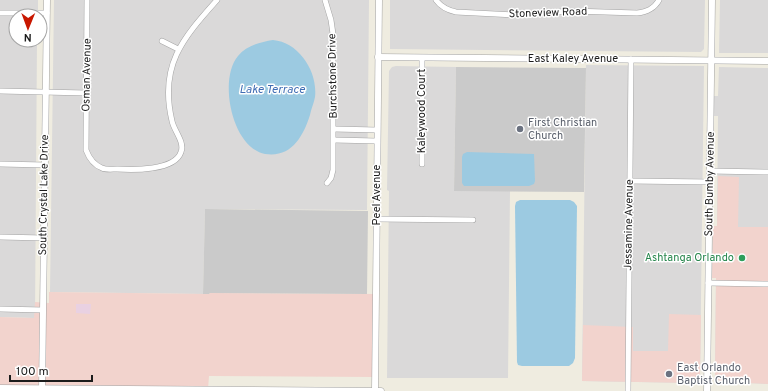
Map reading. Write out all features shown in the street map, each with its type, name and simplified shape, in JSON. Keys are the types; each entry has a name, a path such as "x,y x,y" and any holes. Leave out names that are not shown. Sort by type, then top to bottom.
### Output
{"street":[{"name":"Osman Avenue","path":"88,0 86,150 94,164 102,169 142,170 156,168 179,157 182,152 182,145 172,123 168,89 170,70 178,49"},
{"path":"162,41 178,49 217,0"},
{"name":"Burchstone Drive","path":"325,0 331,20 333,34 333,170 331,178 327,183"},
{"name":"Peel Avenue","path":"375,391 379,0"},
{"name":"Stoneview Road","path":"436,0 442,7 456,12 514,15 572,11 637,14 652,9 659,0"},
{"name":"South Bumby Avenue","path":"707,391 712,0"},
{"name":"South Crystal Lake Drive","path":"42,389 47,48"},
{"name":"East Kaley Avenue","path":"378,57 768,61"},
{"name":"Kaleywood Court","path":"422,58 422,164"},
{"name":"Jessamine Avenue","path":"628,391 631,59"},
{"path":"0,91 86,93"},
{"name":"Burchstone Drive","path":"334,129 377,130"},
{"path":"334,140 377,141"},
{"path":"0,164 45,165"},
{"path":"710,171 768,172"},
{"path":"630,181 710,182"},
{"path":"377,218 473,220"},
{"path":"0,237 44,238"},
{"path":"708,283 768,284"},
{"path":"0,309 43,310"},
{"path":"0,388 381,391"}],"shaded area":[{"path":"0,0 38,0 38,8 8,8 8,48 37,48 35,318 0,317"},
{"path":"54,0 369,0 367,210 205,209 203,294 50,292"},
{"path":"390,0 705,0 704,49 701,52 390,49"},
{"path":"720,0 768,0 768,53 719,53"},
{"path":"586,65 704,66 700,375 699,379 694,383 582,381"},
{"path":"392,67 456,67 454,190 510,191 508,378 387,378 389,191 387,190 389,71"},
{"name":"First Christian Church","path":"456,67 586,68 584,192 454,191"},
{"path":"719,67 768,68 768,384 725,382 720,381 715,374 716,278 712,278 713,226 717,226 718,116 714,116 714,96 718,96"},
{"path":"718,176 739,177 738,227 768,227 768,384 725,382 720,381 715,374 716,278 712,278 713,226 717,226"},
{"path":"205,209 368,211 367,294 203,294"},
{"path":"49,292 375,294 374,377 209,376 208,389 0,387 0,317 34,318 35,302 49,303"},
{"path":"76,304 91,304 90,314 76,313"},
{"path":"669,314 701,315 700,375 697,381 694,383 582,381 583,325 633,327 633,351 668,351"}],"water":[{"name":"Lake Terrace","path":"273,40 291,46 299,52 305,60 313,78 315,97 304,131 295,144 282,153 265,154 254,149 244,139 237,126 229,96 229,80 232,67 241,53 254,45"},
{"path":"467,152 534,154 534,184 529,186 464,186 462,183 462,157 463,154"},
{"path":"520,200 570,200 577,206 575,358 573,363 569,366 522,366 518,365 517,362 515,206 516,202"}],"place":[{"name":"First Christian Church","path":"520,129"},
{"name":"Ashtanga Orlando","path":"742,258"},
{"name":"East Orlando Baptist Church","path":"669,374"}]}
